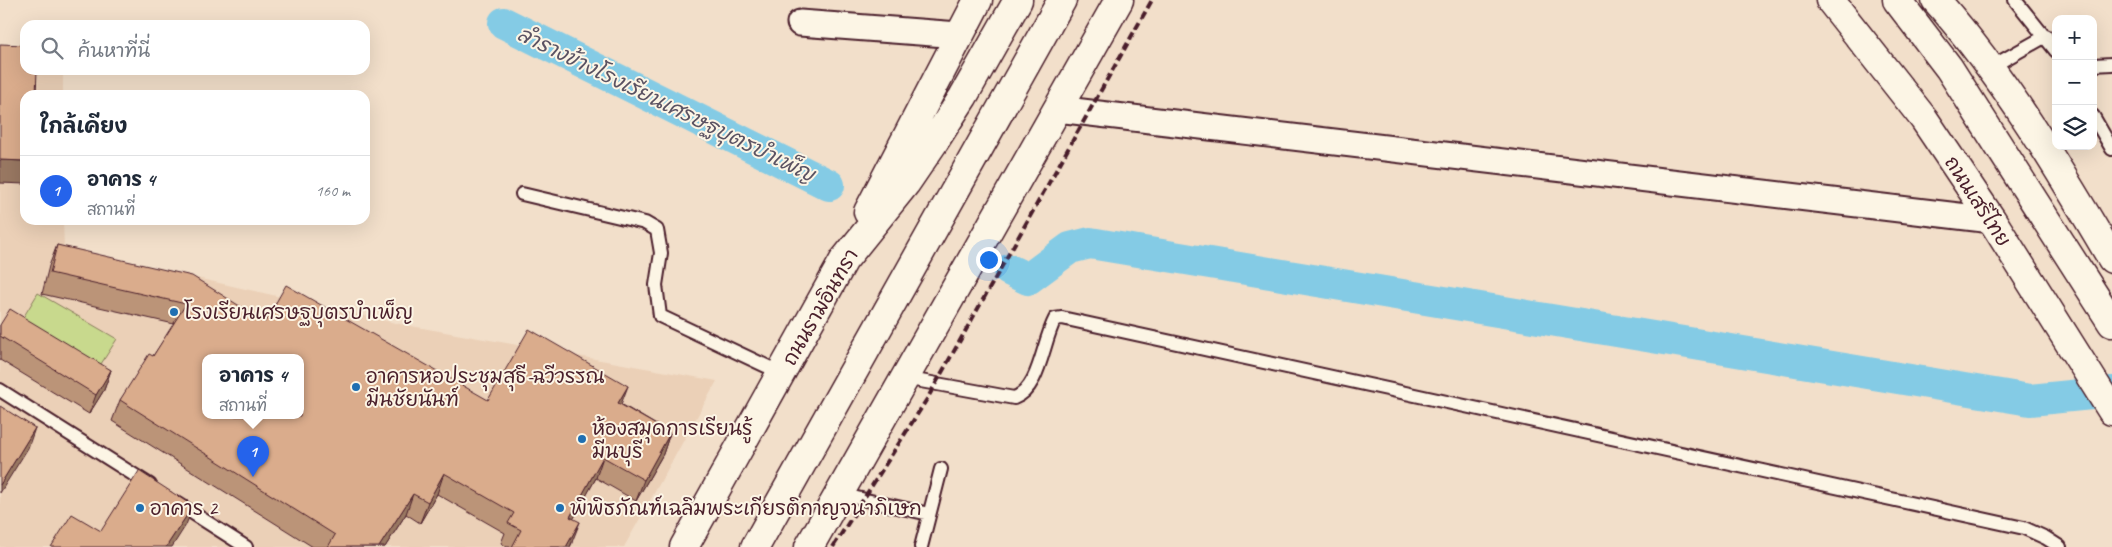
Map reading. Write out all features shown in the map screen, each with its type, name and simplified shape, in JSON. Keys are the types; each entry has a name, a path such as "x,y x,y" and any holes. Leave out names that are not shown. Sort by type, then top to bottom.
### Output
{"main road":[{"path":"844,260 978,0"},
{"name":"ถนนรามอินทรา","path":"684,547 844,260 906,183 934,142 963,97 1018,0"},
{"path":"754,547 1062,0"},
{"path":"809,547 1118,0"},
{"name":"ถนนเสรีไทย","path":"1830,0 1924,120 1992,220 2112,412"},
{"path":"1897,0 1965,92 2112,323"},
{"path":"1936,0 1991,67 2112,259"}],"street":[{"path":"800,23 959,35"},
{"path":"1057,109 1992,220"}],"lane":[{"path":"2015,0 2052,45"},
{"path":"1991,67 2046,36"},
{"path":"2097,65 2112,64"},
{"path":"2097,123 2112,149"},
{"path":"522,194 645,223 657,230 661,253 656,285 660,316 782,373"},
{"path":"904,378 1014,398 1024,395 1030,387 1049,329 1055,319 1062,318 2024,528 2060,547"},
{"path":"0,390 246,547"},
{"path":"921,547 941,469"},
{"path":"839,494 928,514"}],"shaded area":[{"name":"โรงเรียนเศรษฐบุตรบำเพ็ญ","path":"0,56 20,67 20,75 63,75 63,90 20,90 20,225 63,225 64,248 400,324 717,381 624,547 0,547"}],"green space":[{"path":"38,293 117,339 92,378 15,331"}],"building":[{"path":"0,44 20,45 20,75 37,75 36,90 20,90 20,161 0,160"},
{"path":"57,245 192,276 265,322 286,285 488,400 529,329 628,386 618,403 670,433 644,480 603,457 570,517 580,522 566,547 512,547 521,530 508,523 514,513 444,473 428,502 413,494 379,547 328,547 335,535 120,400 149,354 153,356 186,304 50,273"},
{"path":"10,309 111,370 96,395 0,336 0,325"},
{"path":"0,406 35,428 0,485"},
{"path":"139,471 193,506 166,547 51,547 72,514 101,531"}],"waterway":[{"name":"ลำรางข้างโรงเรียนเศรษฐบุตรบำเพ็ญ","path":"504,23 829,185"},
{"path":"1009,270 1028,279 1070,248 1090,243 2030,400 2112,392"}],"railway":[{"path":"833,547 927,399 1152,0"}],"place":[{"name":"โรงเรียนเศรษฐบุตรบำเพ็ญ","path":"174,312"},
{"name":"อาคารหอประชุมสุธี-ฉวีวรรณ มีนชัยนันท์","path":"356,387"},
{"name":"ห้องสมุดการเรียนรู้ มีนบุรี","path":"582,439"},
{"name":"อาคาร 4","path":"253,477"},
{"name":"อาคาร 2","path":"140,508"},
{"name":"พิพิธภัณฑ์เฉลิมพระเกียรติกาญจนาภิเษก","path":"560,508"}]}
